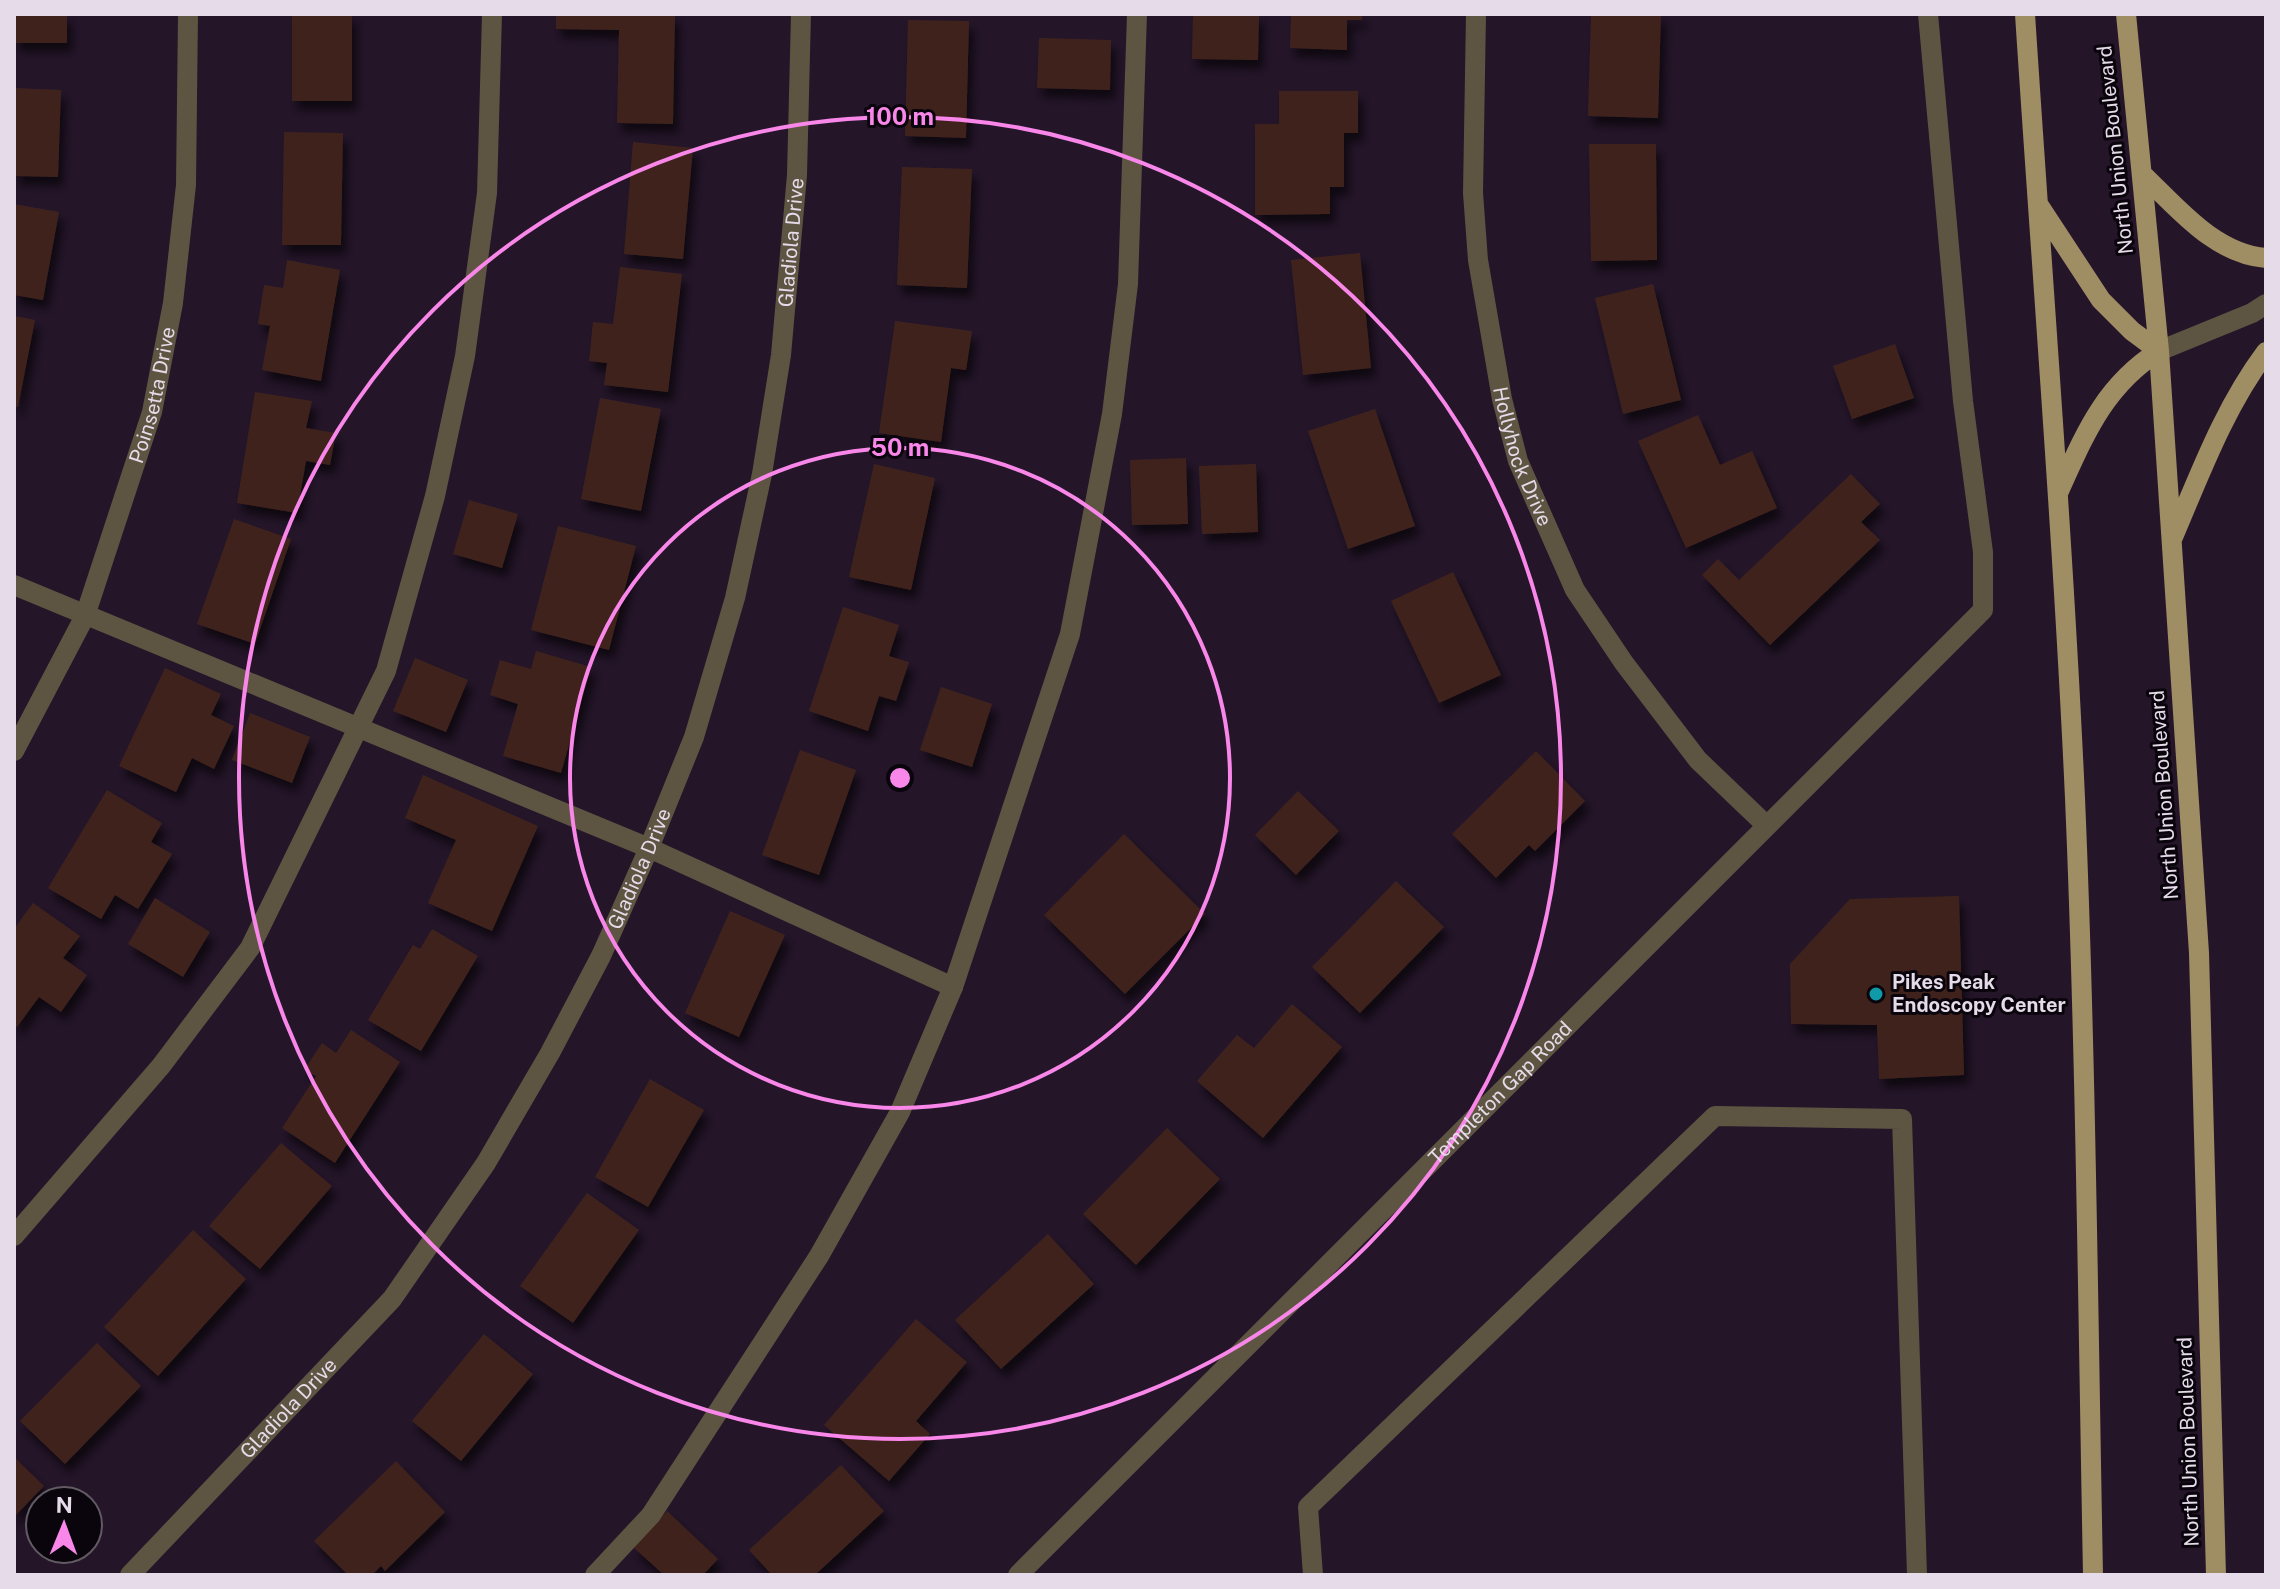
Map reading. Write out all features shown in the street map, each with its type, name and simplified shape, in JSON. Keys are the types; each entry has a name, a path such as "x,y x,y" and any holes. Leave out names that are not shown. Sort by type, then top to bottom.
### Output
{"main road":[{"path":"2025,14 2059,492 2080,956 2093,1575"},
{"name":"North Union Boulevard","path":"2126,14 2159,351 2199,953 2216,1575"},
{"path":"2142,174 2219,243 2266,258"},
{"path":"2037,202 2101,300 2132,331 2159,351 2130,372 2108,397 2089,426 2059,492"},
{"path":"2171,541 2211,446 2235,400 2266,352"}],"street":[{"name":"Poinsetta Drive","path":"14,751 85,616 152,412 173,303 186,185 188,14"},
{"path":"14,1236 161,1066 250,948 386,671 435,496 465,356 487,193 492,14"},
{"name":"Gladiola Drive","path":"130,1575 392,1299 486,1163 526,1094 601,956 649,848 694,737 735,598 762,474 781,355 796,190 801,14"},
{"path":"595,1575 651,1515 819,1256 900,1112 953,987 1070,634 1112,414 1128,284 1137,14"},
{"name":"Hollyhock Drive","path":"1476,14 1473,193 1478,260 1502,399 1518,461 1575,590 1624,663 1698,760 1766,825"},
{"name":"Templeton Gap Road","path":"1018,1575 1983,610 1983,552 1963,401 1928,14"},
{"path":"2159,351 2252,313 2266,304"},
{"path":"14,585 649,848 953,987"},
{"path":"1313,1575 1308,1507 1715,1116 1902,1119 1917,1575"}],"building":[{"path":"14,14 67,14 67,43 14,43"},
{"path":"292,14 352,14 352,101 292,101"},
{"path":"556,14 675,14 673,124 617,123 619,30 556,29"},
{"path":"1193,14 1259,14 1258,60 1192,59"},
{"path":"1291,14 1362,14 1362,20 1347,20 1347,50 1290,48"},
{"path":"1591,14 1661,14 1658,118 1588,116"},
{"path":"908,20 969,21 966,138 905,136"},
{"path":"1039,38 1111,40 1110,90 1037,88"},
{"path":"14,88 61,90 58,177 14,176"},
{"path":"1279,91 1358,91 1358,133 1344,133 1344,187 1330,187 1330,214 1255,215 1255,124 1279,124"},
{"path":"284,132 343,133 341,245 282,245"},
{"path":"633,142 693,148 683,259 624,254"},
{"path":"1589,144 1656,144 1657,260 1591,261"},
{"path":"902,167 972,169 967,288 897,285"},
{"path":"14,204 59,212 43,300 14,295"},
{"path":"1360,253 1371,368 1303,375 1291,260"},
{"path":"287,260 340,270 321,381 262,370 270,326 258,324 264,285 283,288"},
{"path":"620,267 682,274 668,392 604,385 607,363 589,361 593,322 613,324"},
{"path":"1653,284 1681,400 1623,414 1595,298"},
{"path":"14,316 35,320 18,407 14,406"},
{"path":"895,321 972,331 966,370 951,368 941,442 879,433"},
{"path":"1895,344 1914,398 1852,419 1833,366"},
{"path":"255,392 312,401 306,428 336,433 330,465 306,461 297,513 237,503"},
{"path":"600,398 661,409 641,511 581,499"},
{"path":"1375,409 1415,526 1348,549 1308,431"},
{"path":"1698,415 1720,465 1752,451 1777,508 1686,548 1638,441"},
{"path":"1186,458 1188,524 1132,525 1130,460"},
{"path":"874,464 935,478 911,590 849,577"},
{"path":"1256,464 1258,532 1202,534 1199,466"},
{"path":"1851,474 1880,504 1861,522 1880,540 1770,645 1702,575 1718,559 1739,580"},
{"path":"469,500 518,514 502,568 453,554"},
{"path":"234,519 291,539 255,644 197,624"},
{"path":"558,526 636,546 609,650 531,630"},
{"path":"1453,572 1501,675 1439,703 1391,601"},
{"path":"843,607 899,625 889,656 909,662 896,701 879,696 868,731 809,711"},
{"path":"536,651 591,667 561,773 503,756 518,704 490,695 500,660 531,669"},
{"path":"415,658 468,680 446,732 393,711"},
{"path":"165,668 221,694 211,715 234,726 214,769 192,758 176,792 119,766"},
{"path":"941,687 992,704 972,767 920,750"},
{"path":"250,713 310,737 292,783 232,760"},
{"path":"800,750 856,770 819,875 762,855"},
{"path":"1536,751 1585,801 1535,851 1529,845 1496,878 1452,834"},
{"path":"423,775 538,826 492,931 428,903 456,840 405,818"},
{"path":"107,790 162,823 151,842 172,854 138,909 115,895 101,919 48,888"},
{"path":"1298,791 1339,831 1296,875 1255,835"},
{"path":"1124,834 1205,914 1125,994 1044,915"},
{"path":"1396,881 1444,927 1360,1013 1312,967"},
{"name":"Pikes Peak Endoscopy Center","path":"1959,896 1964,1075 1879,1079 1877,1025 1791,1024 1790,964 1850,899"},
{"path":"155,898 210,932 183,977 128,944"},
{"path":"33,903 80,936 63,958 87,975 61,1012 39,997 17,1027 14,1024 14,929"},
{"path":"730,911 785,935 739,1037 685,1013"},
{"path":"432,929 478,956 421,1051 368,1020 413,945 420,949"},
{"path":"1292,1004 1342,1047 1263,1138 1197,1081 1237,1035 1254,1048"},
{"path":"351,1030 400,1062 335,1163 282,1128 316,1076 304,1070 322,1043 336,1053"},
{"path":"650,1079 704,1110 648,1207 595,1177"},
{"path":"1167,1128 1220,1179 1136,1265 1083,1214"},
{"path":"281,1143 332,1186 260,1269 209,1226"},
{"path":"587,1193 639,1230 573,1323 520,1286"},
{"path":"193,1230 246,1279 158,1376 104,1327"},
{"path":"1048,1234 1094,1284 1001,1369 955,1320"},
{"path":"916,1319 967,1362 916,1421 930,1434 889,1481 824,1425"},
{"path":"484,1334 533,1374 461,1461 412,1421"},
{"path":"97,1343 141,1386 65,1464 20,1421"},
{"path":"14,1457 43,1485 24,1485 24,1507 14,1517"},
{"path":"396,1461 445,1512 385,1571 381,1566 372,1575 348,1575 314,1541"},
{"path":"841,1465 884,1511 815,1575 772,1575 749,1550"},
{"path":"667,1511 718,1559 703,1575 664,1575 633,1547"}],"place":[{"name":"Pikes Peak Endoscopy Center","path":"1876,994"}]}
